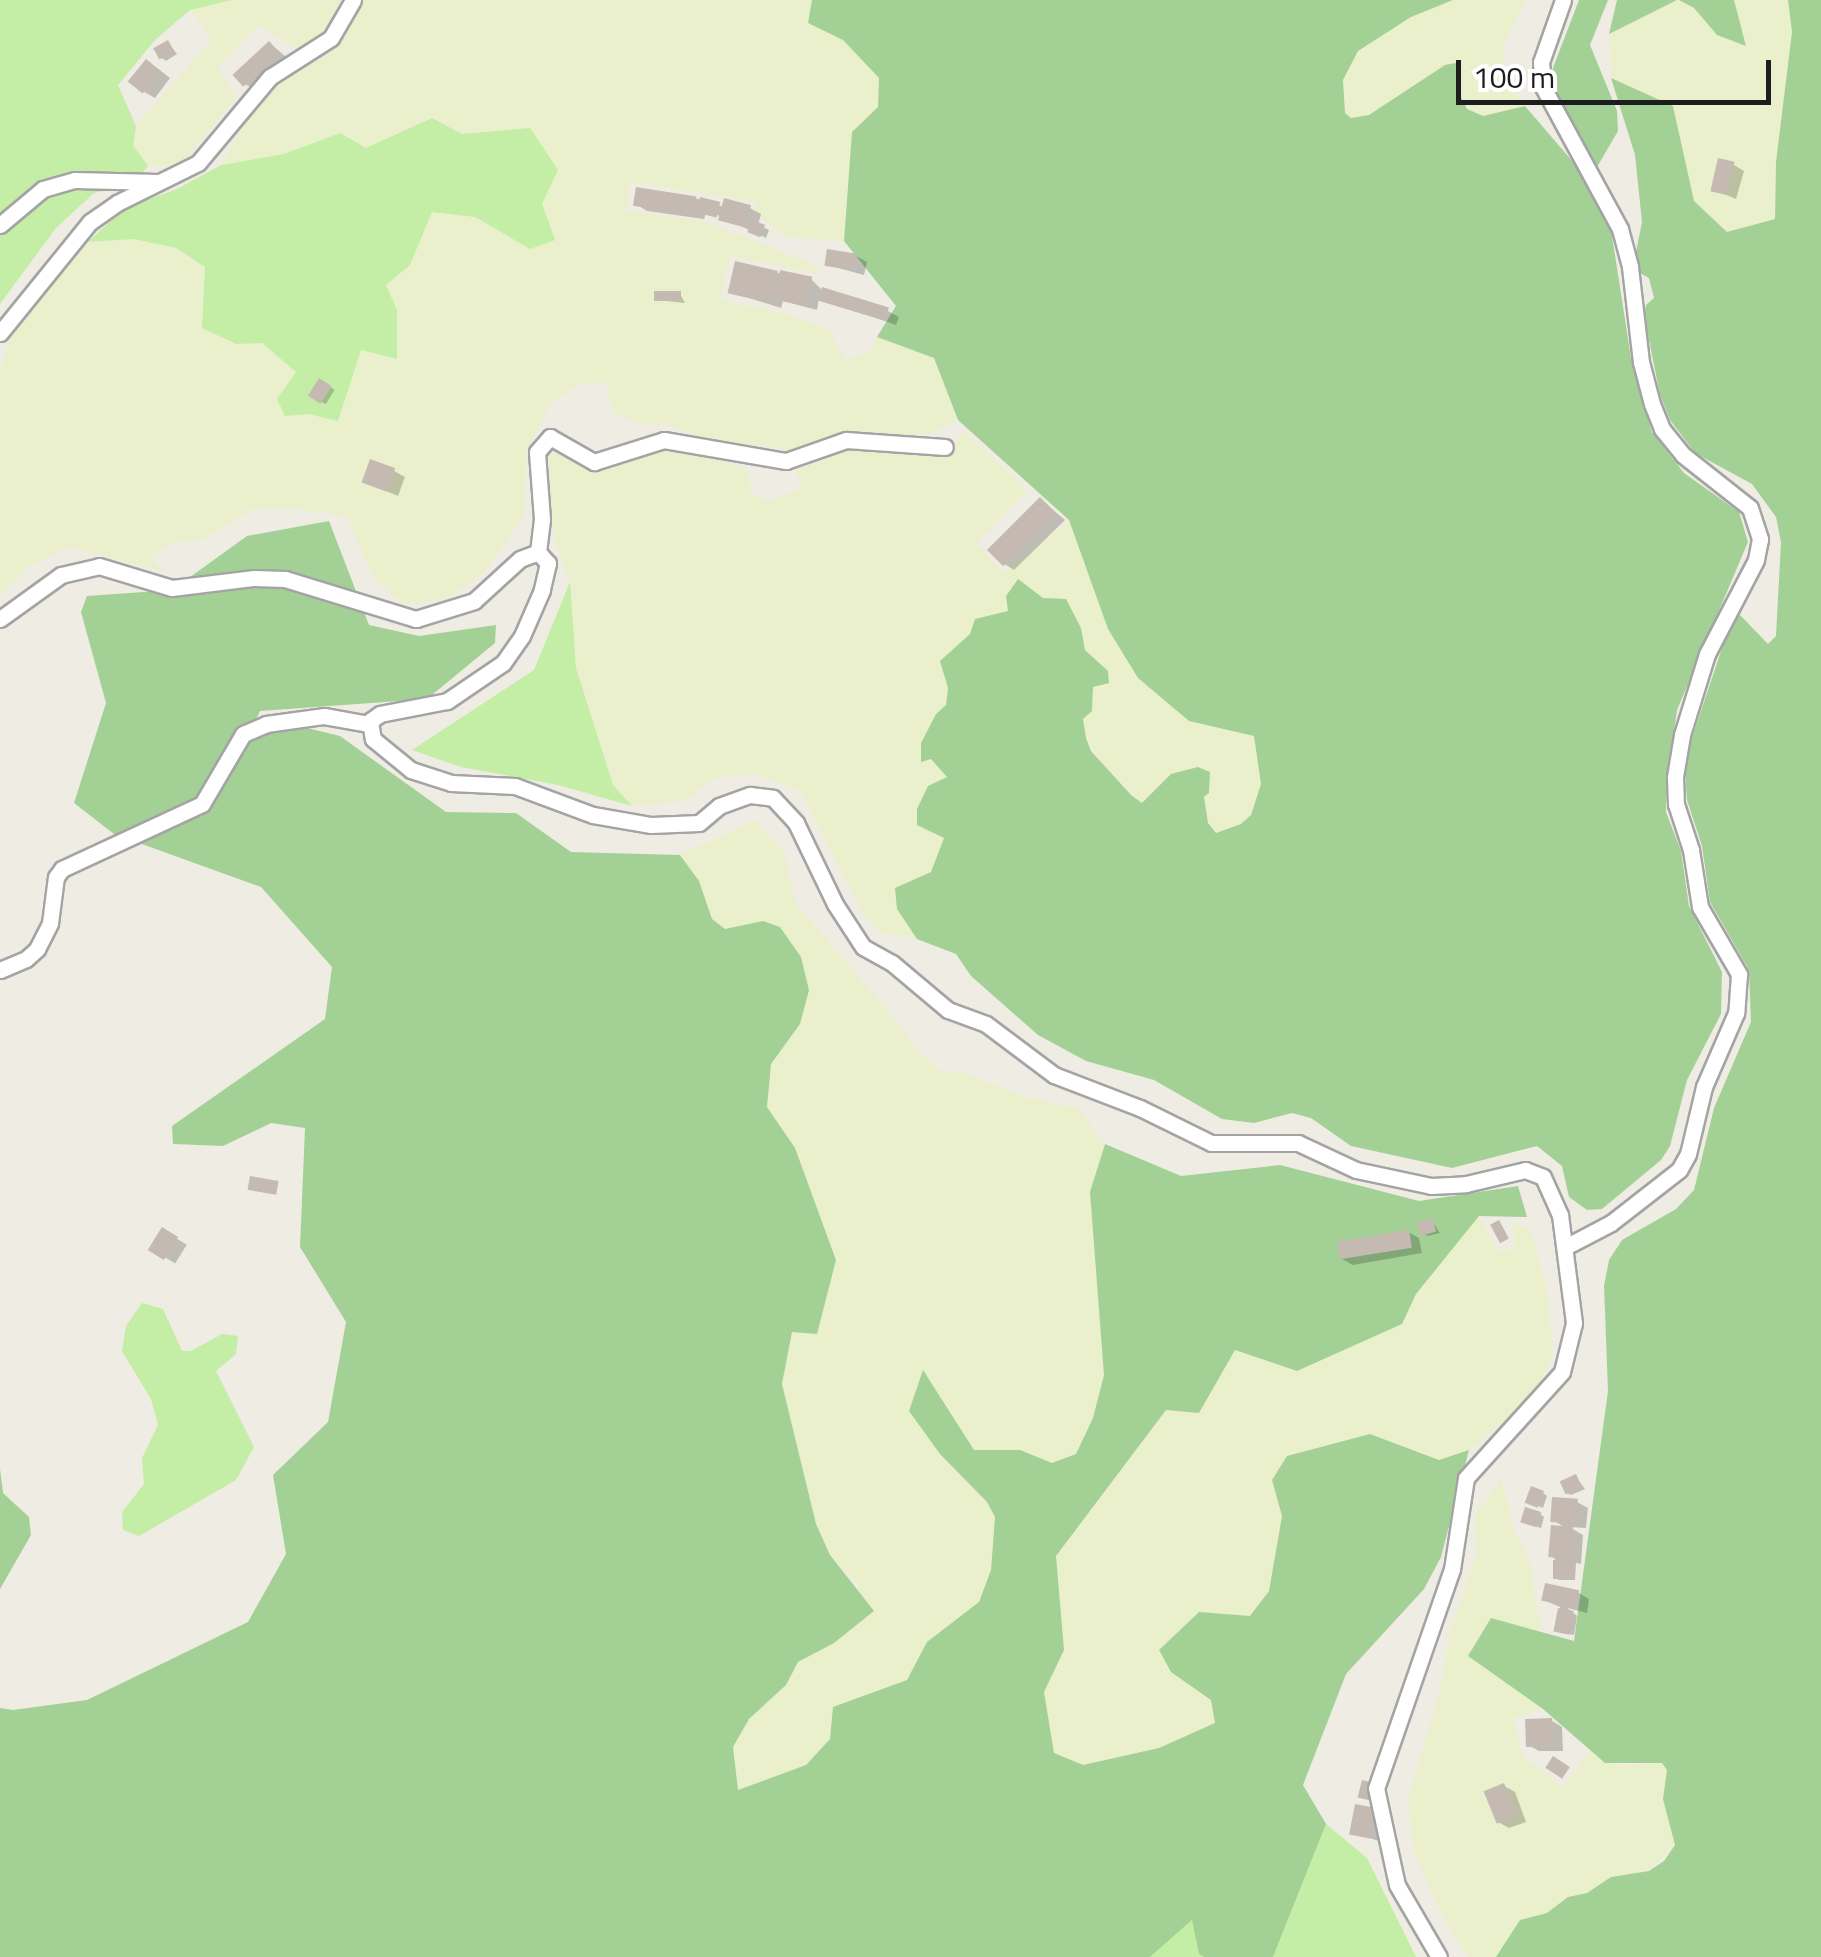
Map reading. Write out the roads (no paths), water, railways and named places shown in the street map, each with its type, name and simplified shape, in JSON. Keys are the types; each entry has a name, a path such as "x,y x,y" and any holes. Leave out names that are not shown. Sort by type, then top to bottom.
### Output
{"street":[{"path":"0,333 90,222 198,163 270,77 331,38 352,0"},
{"path":"1563,0 1542,62 1543,87 1620,229 1630,267 1640,362 1652,404 1662,429 1683,455 1750,508 1760,539 1756,560 1708,654 1682,735 1675,777 1700,906 1739,974 1736,1013 1704,1087 1688,1154 1679,1170 1611,1223 1565,1247"},
{"path":"0,226 43,189 76,180 162,182"},
{"path":"368,724 380,714 447,701 503,663 522,636 542,590 548,564 538,552 538,452 550,436 594,462 664,440 786,461 846,440 946,447"},
{"path":"0,619 61,575 98,566 172,588 254,578 284,579 416,618 474,601 520,559 538,552"},
{"path":"0,970 37,949 50,923 56,877 62,868 202,804 243,734 266,724 324,716 368,724"},
{"path":"368,724 378,746 424,777 515,786 615,821 688,824 750,795 773,798 796,824 835,904 864,947 892,963 948,1010 986,1024 1054,1075 1140,1108 1211,1143 1298,1143 1356,1170 1431,1186 1466,1184 1532,1170 1551,1190 1565,1247 1574,1324 1562,1372 1466,1478 1452,1569 1376,1788 1397,1886 1439,1957"}]}
